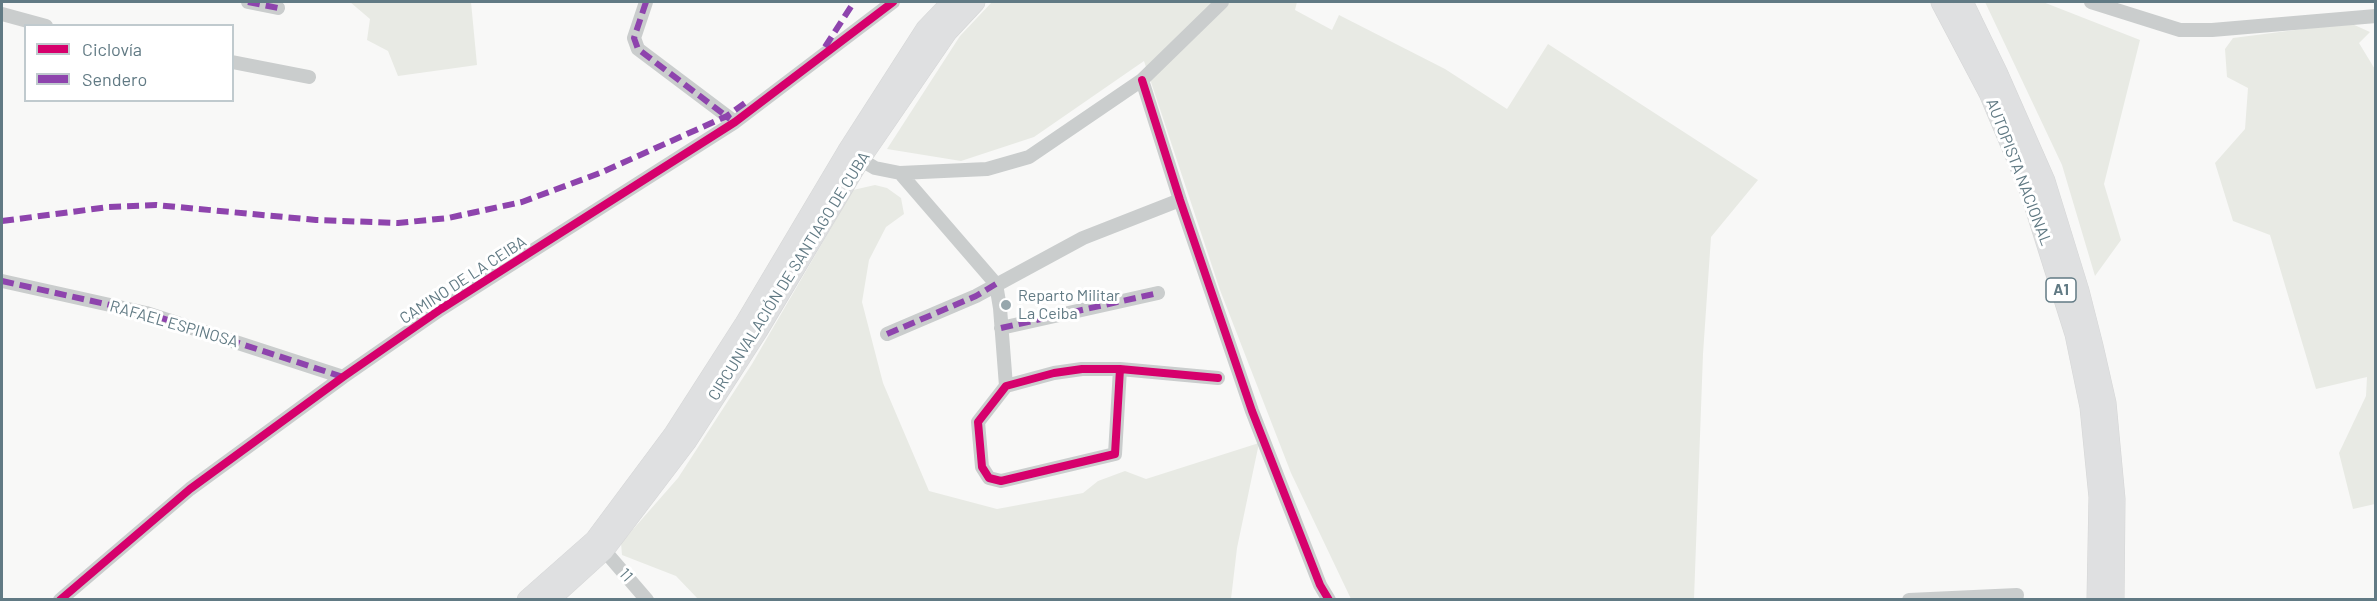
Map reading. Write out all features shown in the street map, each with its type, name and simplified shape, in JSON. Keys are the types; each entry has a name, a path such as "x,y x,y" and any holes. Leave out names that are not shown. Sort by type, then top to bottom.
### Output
{"highway":[{"path":"926,29 946,2"},
{"name":"CIRCUNVALACIÓN DE SANTIAGO DE CUBA","path":"599,545 686,442 758,330 926,29 952,2"},
{"name":"CIRCUNVALACIÓN DE SANTIAGO DE CUBA","path":"854,155 947,32 975,2"},
{"name":"AUTOPISTA NACIONAL","path":"1941,2 1989,93 2029,188 2075,334 2090,407 2099,497 2097,600"},
{"name":"AUTOPISTA NACIONAL","path":"1963,2 2045,181 2079,291 2093,346 2106,403 2115,499 2114,600"},
{"path":"526,600 599,545"},
{"path":"549,600 599,545"}],"street":[{"path":"248,2 278,8"},
{"path":"646,2 634,38 638,49 735,122"},
{"name":"CAMINO DE LA CEIBA","path":"60,600 190,489 343,377 441,309 735,122 893,2"},
{"path":"854,155 875,168 900,173 987,169 1029,157 1142,80 1221,2"},
{"path":"2091,2 2180,30 2212,30 2376,16"},
{"path":"2,14 39,24"},
{"path":"234,62 309,77"},
{"path":"1142,80 1180,200 1273,468 1320,585 1329,600"},
{"path":"900,173 996,285 1006,386"},
{"path":"887,334 976,296 1083,238 1180,200"},
{"name":"RAFAEL ESPINOSA","path":"2,281 146,313 343,377"},
{"path":"1001,328 1158,293"},
{"path":"1120,369 1115,454 1000,481 989,478 982,467 978,422 1006,386 1054,373 1082,369 1120,369 1218,378"},
{"name":"11","path":"599,545 647,600"},
{"path":"1909,600 2017,595 2016,600"}],"shaded area":[{"path":"350,2 471,2 477,65 398,76 388,51 367,40 370,19"},
{"path":"992,2 1297,2 1295,10 1332,30 1339,15 1445,69 1507,109 1548,44 1758,180 1711,237 1703,354 1694,599 1351,599 1291,473 1220,290 1144,61 1034,137 961,161 887,149 960,36"},
{"path":"1985,2 2043,2 2140,40 2104,184 2121,240 2095,276 2062,165"},
{"path":"2350,23 2370,32 2359,43 2376,71 2375,504 2353,509 2339,453 2366,396 2367,377 2316,389 2270,235 2233,221 2215,163 2245,129 2248,88 2227,77 2225,49 2233,38"},
{"path":"875,185 887,188 901,198 904,214 886,227 869,260 862,302 883,383 929,491 997,509 1083,493 1098,481 1125,471 1146,479 1259,443 1237,548 1231,599 698,599 676,576 622,555 621,543 678,478 752,364 853,190"}],"marked path":[{"path":"248,2 278,8"},
{"path":"646,2 634,38 638,49 730,119"},
{"path":"825,47 854,2"},
{"path":"2,221 109,207 156,205 316,220 398,223 448,218 522,202 600,173 727,116 749,100"},
{"path":"2,281 146,313 343,377"},
{"path":"887,334 976,296 996,284"},
{"path":"1001,328 1158,293"}],"cycle path":[{"path":"60,600 190,489 343,377 441,309 735,122 893,2"},
{"path":"1142,80 1252,411 1320,585 1329,600"},
{"path":"1120,369 1115,454 1001,481 989,478 982,467 978,422 1006,386 1054,373 1082,369 1120,369 1218,378"}],"place":[{"name":"Reparto Militar La Ceiba","path":"1006,305"}]}
